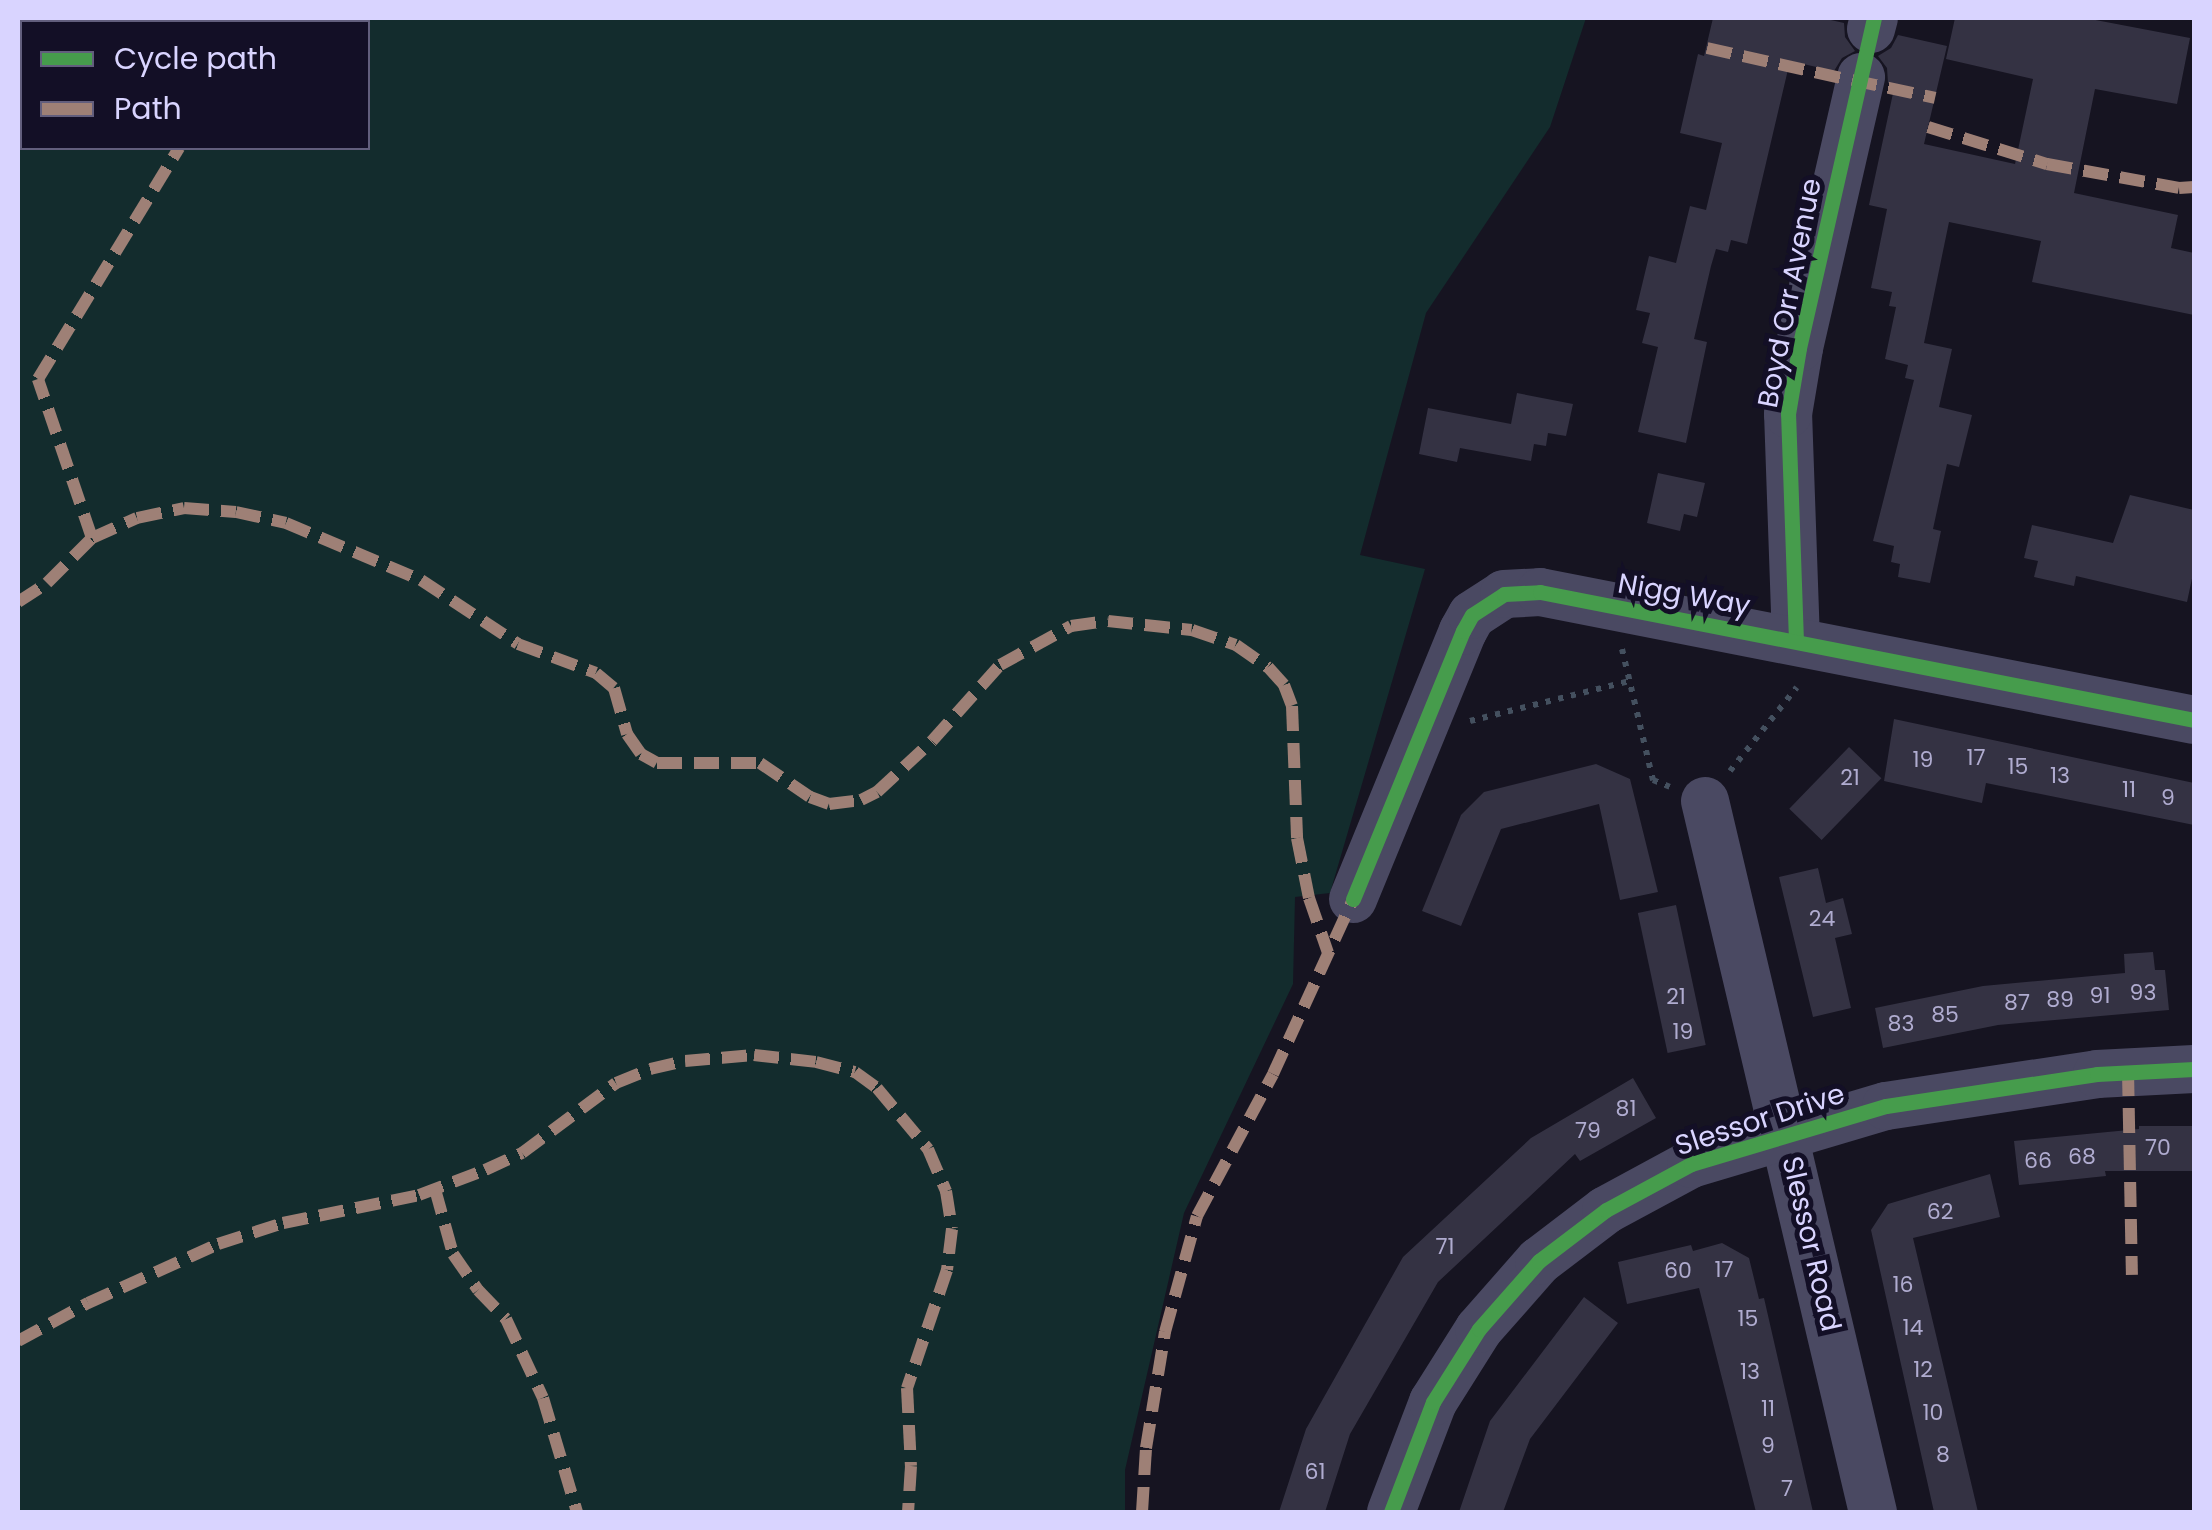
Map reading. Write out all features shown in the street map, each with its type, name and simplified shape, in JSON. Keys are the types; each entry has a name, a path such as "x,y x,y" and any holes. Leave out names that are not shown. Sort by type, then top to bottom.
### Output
{"street":[{"name":"Boyd Orr Avenue","path":"1813,644 1788,414 1798,348 1861,77"},
{"name":"Nigg Way","path":"1353,899 1463,631 1487,602 1504,594 1540,592 2194,720"},
{"name":"Slessor Road","path":"1705,801 1873,1512"},
{"name":"Slessor Drive","path":"1391,1512 1433,1402 1479,1329 1540,1261 1606,1210 1691,1164 1886,1106 1990,1087 2097,1074 2194,1069"}],"path":[{"path":"1614,609 1652,780 1705,801 1813,644"},
{"path":"1422,733 1629,681"}],"green space":[{"path":"18,18 1586,18 1550,127 1426,313 1360,555 1425,569 1330,893 1295,897 1293,984 1184,1213 1125,1470 1125,1512 18,1512"}],"building":[{"path":"1713,18 1822,18 1844,23 1845,37 1855,51 1842,58 1834,71 1790,61 1747,244 1731,240 1728,252 1716,249 1711,266 1694,339 1707,342 1686,443 1638,432 1658,347 1642,343 1650,313 1636,310 1649,256 1676,263 1690,206 1706,210 1722,143 1680,133 1698,54 1704,56"},
{"path":"1955,18 2085,18 2190,38 2177,104 2095,89 2074,193 2178,215 2171,248 2194,253 2194,315 2032,282 2041,241 1949,222 1924,343 1952,349 1939,407 1972,415 1959,467 1947,464 1933,529 1941,531 1930,583 1898,577 1900,564 1891,562 1894,546 1873,541 1914,380 1905,378 1908,365 1885,359 1896,307 1889,306 1892,292 1871,288 1887,209 1869,205 1895,84 1888,83 1887,68 1878,56 1891,48 1898,35 1947,46 1924,144 2015,164 2033,79 1946,59"},
{"path":"1517,393 1573,404 1566,436 1548,433 1546,446 1534,444 1531,461 1460,448 1457,462 1419,454 1428,408 1511,424"},
{"path":"1658,473 1705,483 1697,517 1684,514 1680,531 1647,523"},
{"path":"2130,495 2194,510 2194,569 2187,602 2076,576 2074,586 2034,577 2038,561 2024,558 2032,525 2113,543"},
{"path":"1894,719 2194,783 2194,825 1986,783 1982,803 1884,781"},
{"path":"1849,747 1881,778 1822,840 1789,809"},
{"path":"1596,764 1630,779 1658,892 1620,900 1599,804 1501,829 1461,926 1422,911 1461,815 1484,792"},
{"path":"1818,868 1826,903 1843,898 1852,934 1835,938 1851,1008 1813,1017 1779,877"},
{"path":"1676,905 1706,1045 1668,1053 1638,913"},
{"path":"2153,952 2155,970 2165,970 2169,1010 1998,1025 1883,1048 1875,1008 1983,986 2125,973 2124,954"},
{"path":"1633,1078 1656,1118 1580,1161 1575,1154 1438,1282 1350,1434 1325,1512 1279,1512 1306,1429 1403,1257 1531,1138"},
{"path":"2139,1126 2194,1126 2194,1171 2105,1171 2106,1176 2019,1185 2014,1141"},
{"path":"1990,1174 2000,1217 1913,1238 1978,1512 1934,1512 1871,1230 1888,1204"},
{"path":"1722,1243 1749,1258 1759,1299 1764,1298 1813,1512 1756,1512 1699,1288 1627,1304 1618,1262 1691,1245 1693,1251"},
{"path":"1584,1297 1618,1323 1530,1439 1503,1512 1459,1512 1490,1421"}],"marked path":[{"path":"1707,48 1850,80"},
{"path":"1852,80 1935,98"},
{"path":"1928,127 2047,164 2179,188 2194,187"},
{"path":"92,538 38,379 178,150"},
{"path":"18,602 47,583 92,538 137,518 184,508 236,512 286,523 421,580 518,644 596,673 614,688 627,734 641,754 657,763 760,763 810,797 829,804 861,800 877,792 932,741 1000,665 1071,626 1108,621 1192,630 1236,645 1268,667 1284,685 1292,706 1297,838 1309,898 1328,953"},
{"path":"1142,1512 1146,1448 1165,1332 1197,1216 1273,1074 1353,899"},
{"path":"18,1341 88,1303 218,1244 283,1223 419,1195 485,1170 522,1153 616,1083 650,1069 685,1061 754,1055 816,1062 855,1072 877,1088 928,1149 946,1191 952,1229 947,1270 907,1388 911,1466 908,1512"},
{"path":"2128,1071 2132,1275"},
{"path":"435,1189 453,1254 478,1290 506,1319 543,1398 577,1512"}],"cycle path":[{"path":"1796,641 1788,414 1799,348 1874,18"},
{"path":"1353,899 1463,631 1472,615 1504,594 1540,592 2194,720"},
{"path":"1391,1512 1433,1402 1479,1329 1539,1261 1606,1210 1691,1164 1886,1106 2097,1074 2194,1069"}]}
